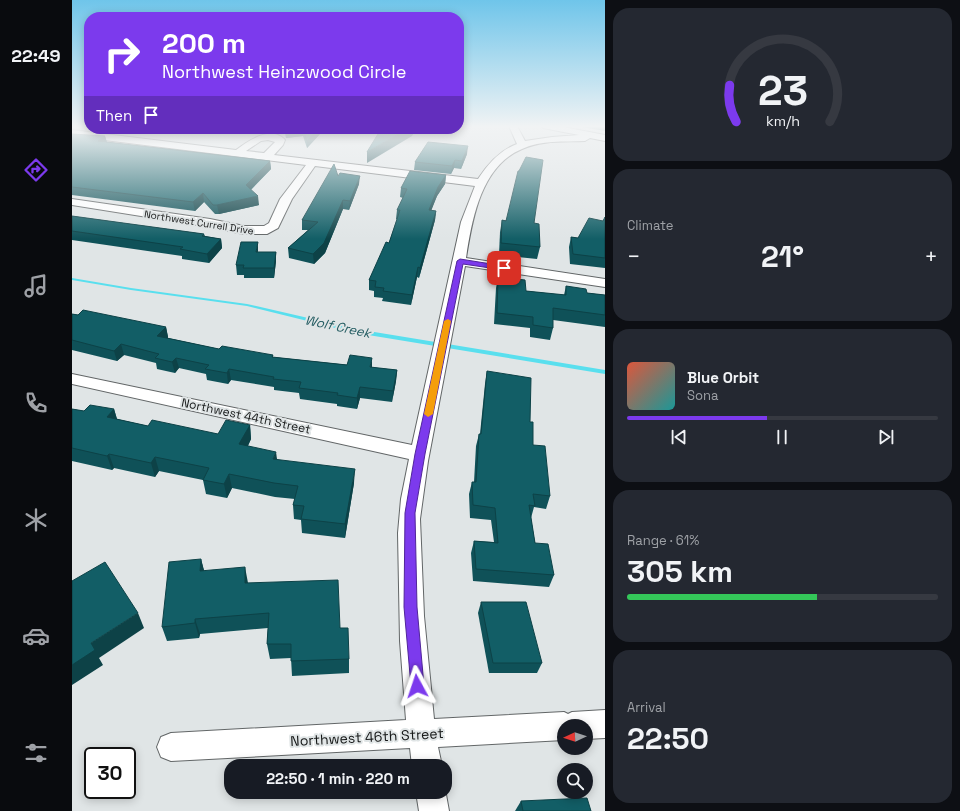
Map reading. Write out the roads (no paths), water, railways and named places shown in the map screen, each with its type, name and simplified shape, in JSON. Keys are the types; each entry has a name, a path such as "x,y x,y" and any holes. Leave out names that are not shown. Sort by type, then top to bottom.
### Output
{"street":[{"name":"Northwest Currell Drive","path":"72,202 244,230 267,230 274,225 286,199 313,164"},
{"path":"329,164 480,183"},
{"path":"425,759 410,607 410,513 420,454 440,361 468,216 473,197 480,183 495,164"},
{"path":"460,261 605,283"},
{"name":"Northwest 44th Street","path":"72,379 420,454"},
{"path":"593,725 605,724"},
{"name":"Northwest 46th Street","path":"171,747 557,726"},
{"path":"432,799 434,811"}],"waterway":[{"name":"Wolf Creek","path":"72,279 131,289 247,305 356,331 605,372"}]}
